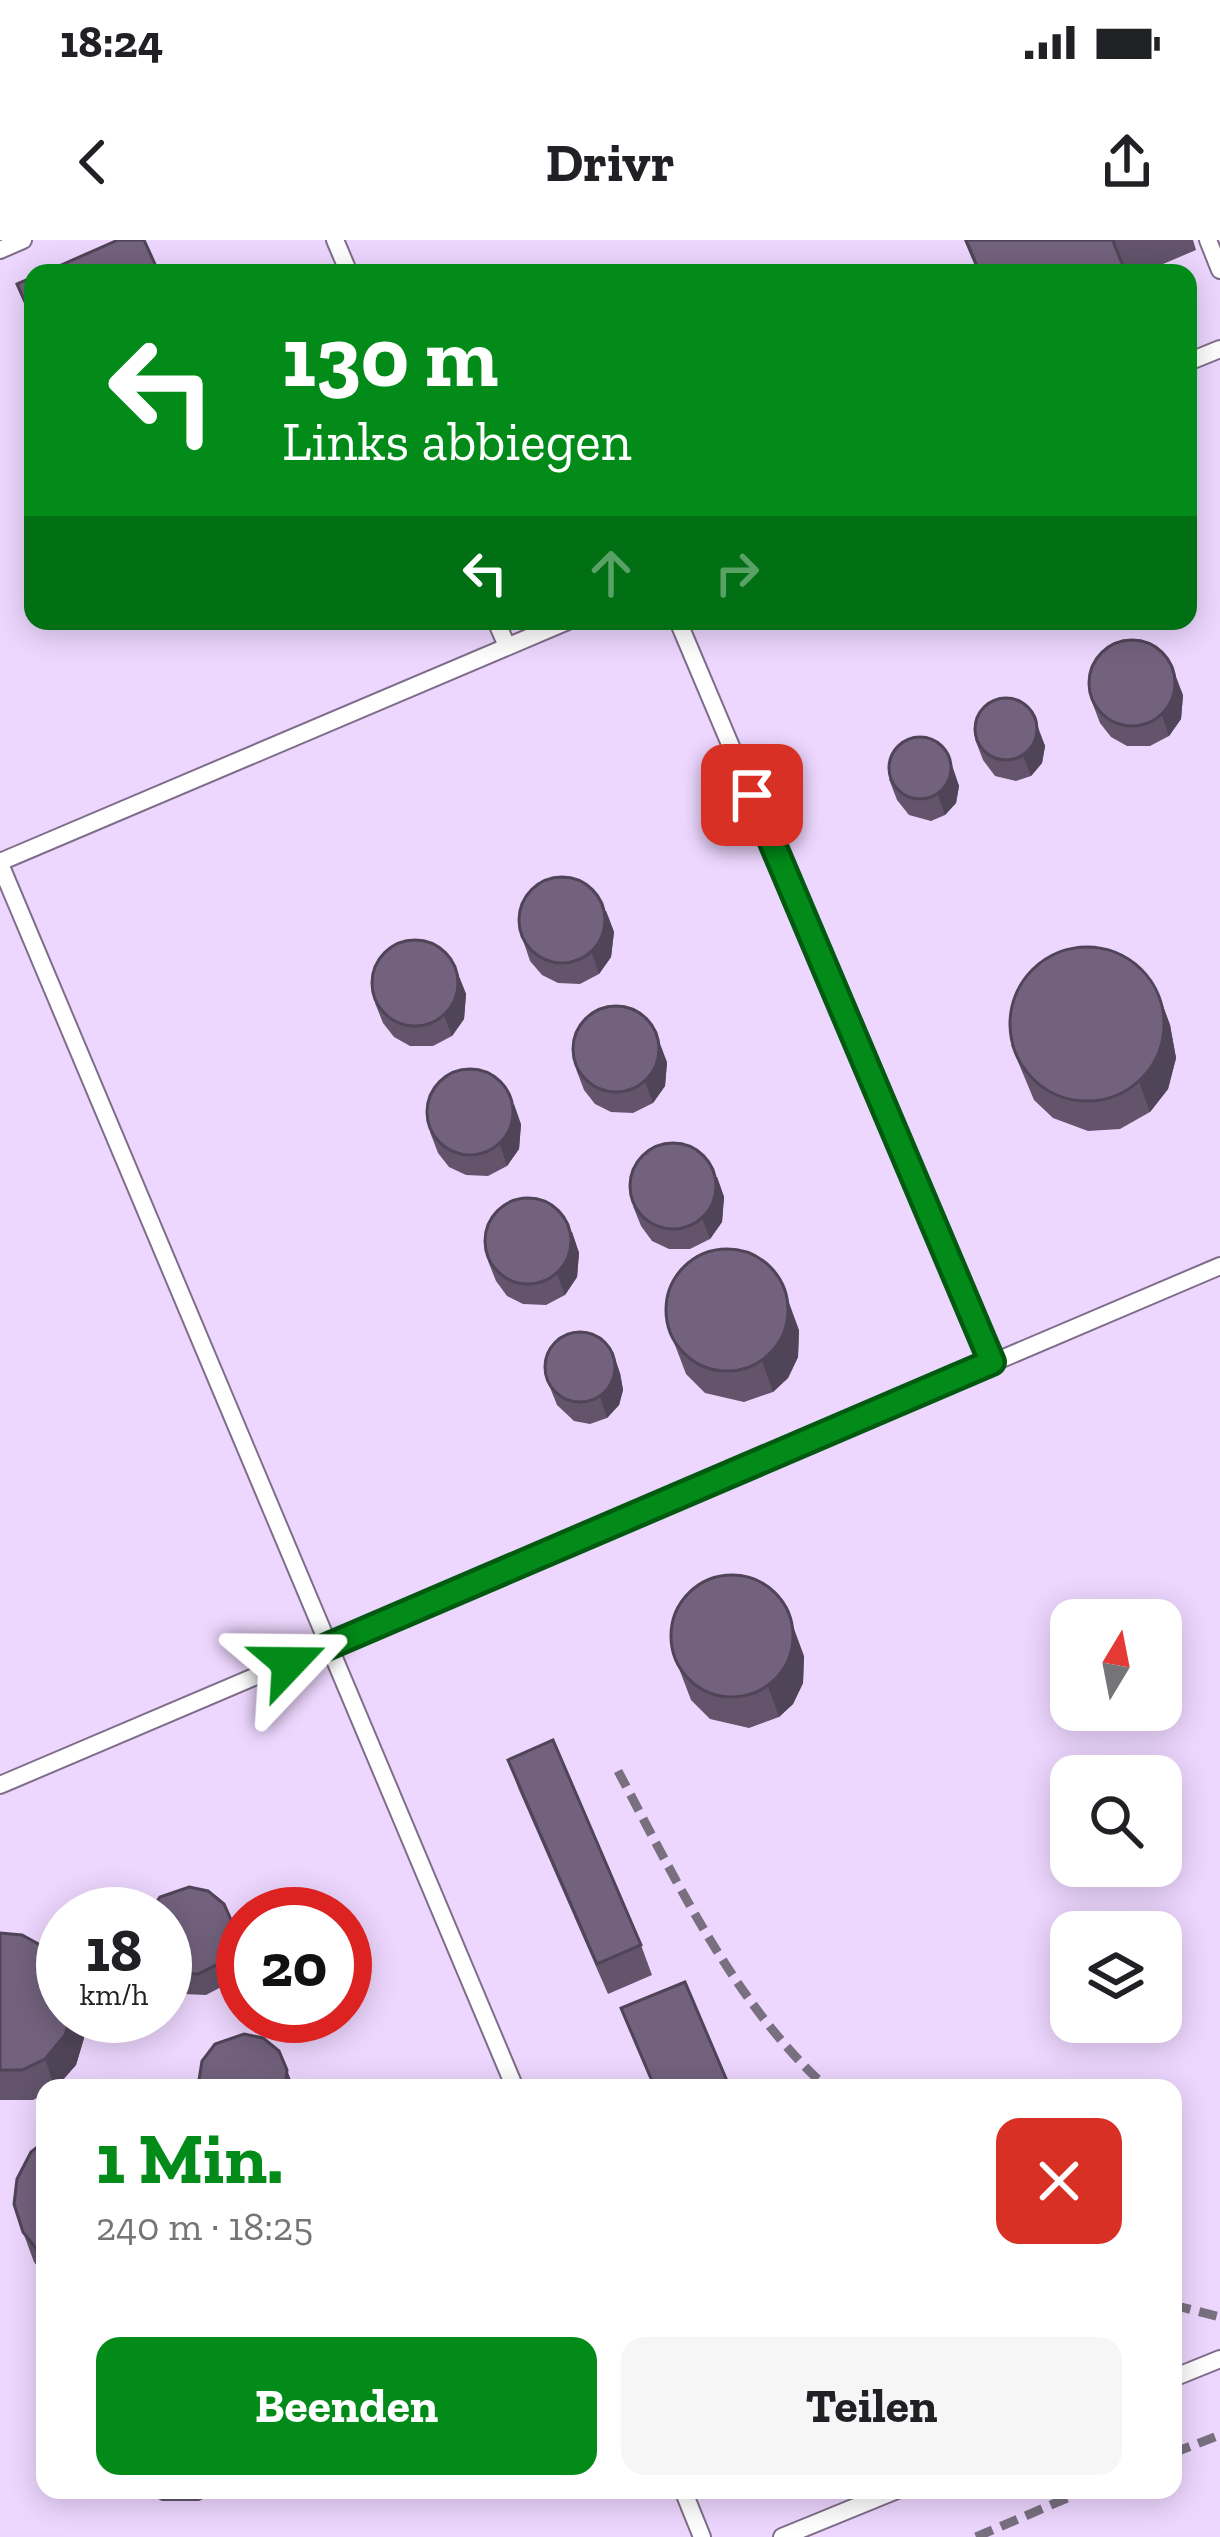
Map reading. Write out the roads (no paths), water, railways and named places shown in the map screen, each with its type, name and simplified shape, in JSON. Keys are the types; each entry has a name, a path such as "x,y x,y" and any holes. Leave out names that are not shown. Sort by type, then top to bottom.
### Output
{"lane":[{"path":"0,250 23,240"},
{"path":"1208,240 1220,270"},
{"path":"500,630 506,646"},
{"path":"511,2079 0,862 546,630"},
{"path":"682,630 992,1362"},
{"path":"0,1785 1220,1266"},
{"path":"1182,2374 1220,2359"},
{"path":"687,2499 702,2537"},
{"path":"782,2537 875,2499"}],"railway":[{"path":"618,1771 736,1980 818,2079"},
{"path":"1182,2307 1220,2317"},
{"path":"1182,2450 1220,2435"},
{"path":"976,2537 1065,2499"}]}
